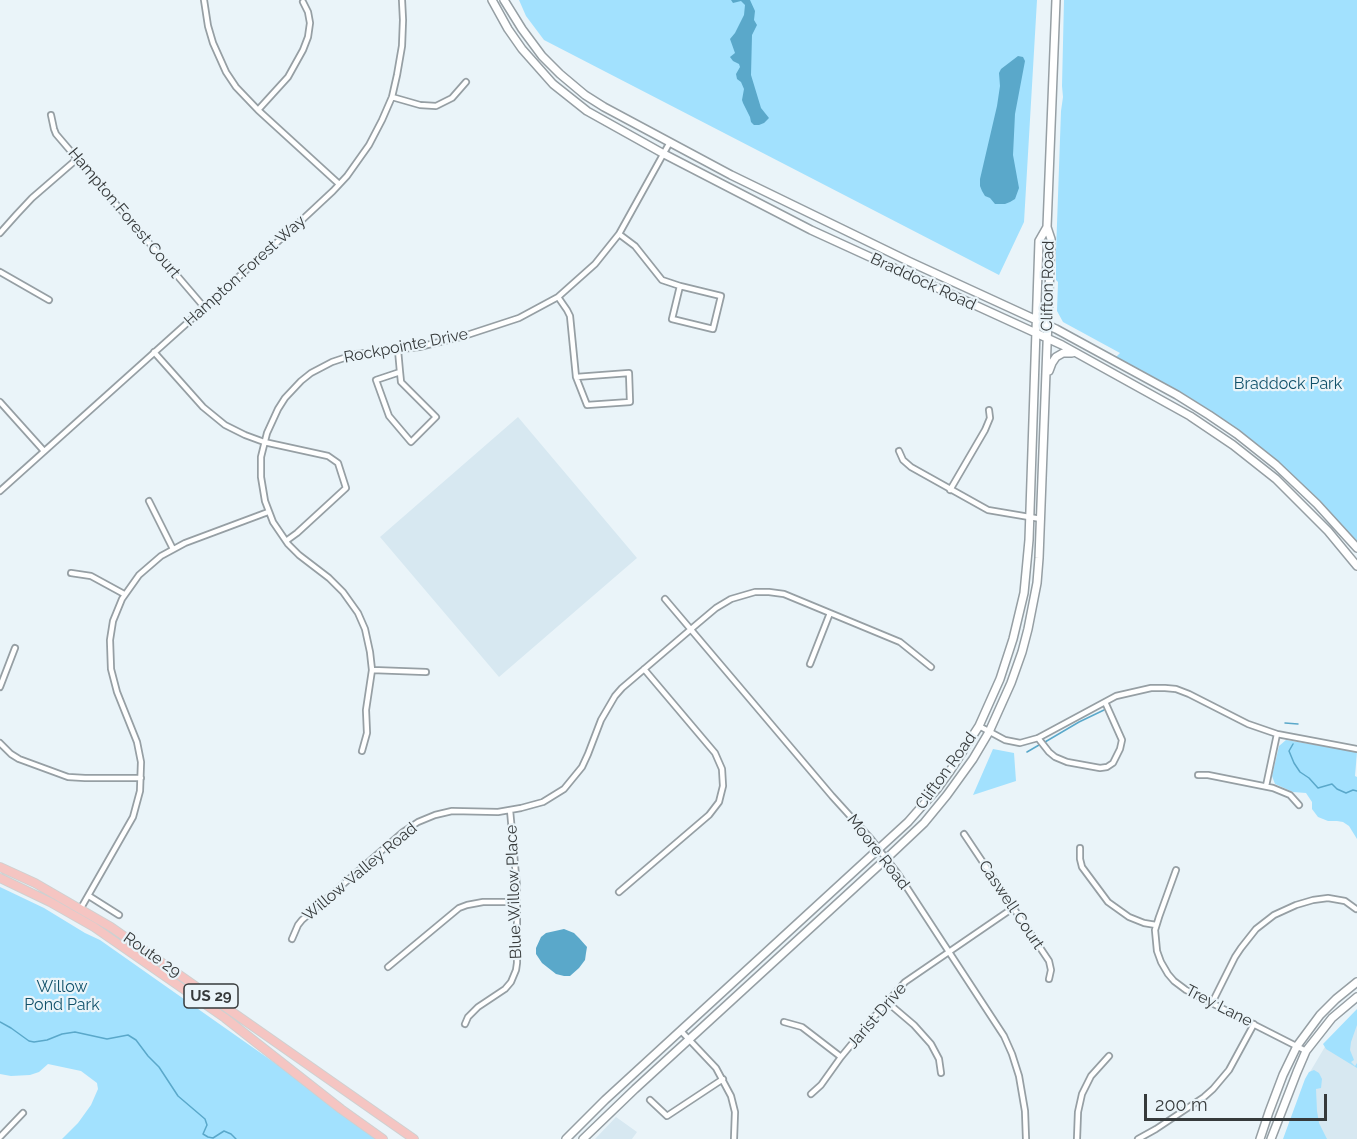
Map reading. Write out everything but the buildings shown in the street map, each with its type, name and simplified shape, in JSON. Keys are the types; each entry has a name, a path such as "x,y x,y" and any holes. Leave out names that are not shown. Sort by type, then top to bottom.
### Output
{"main road":[{"name":"Braddock Road","path":"492,0 522,49 553,84 586,111 811,230 1076,353 1182,411 1233,445 1268,473 1328,531 1357,566"},
{"name":"Braddock Road","path":"504,0 532,44 551,65 585,95 783,202 1047,324 1177,395 1237,434 1276,465 1317,504 1357,549"},
{"name":"Clifton Road","path":"583,1139 634,1089 909,838 937,808 973,759 989,732 1011,683 1028,629 1037,583 1051,239 1047,227 1056,0"},
{"name":"Clifton Road","path":"566,1139 605,1100 908,822 936,789 979,726 1000,679 1024,593 1029,540 1039,241 1047,227"},
{"path":"1046,383 1056,357 1067,352 1076,353"},
{"name":"Route 29","path":"0,867 35,883 81,909 143,948 414,1139"},
{"name":"Route 29","path":"0,878 94,927 144,961 225,1018 383,1139"},
{"path":"1260,1139 1283,1075 1297,1046 1320,1015 1357,982"},
{"path":"1272,1139 1306,1051 1332,1018 1357,997"}],"street":[{"path":"204,0 208,26 219,57 236,87 339,184"},
{"name":"Hampton Forest Way","path":"0,491 339,184 354,167 369,145 392,96 402,46 402,0"},
{"path":"258,110 288,77 303,50 310,23 303,2"},
{"path":"392,96 420,105 436,106 452,98 466,82"},
{"name":"Hampton Forest Court","path":"51,115 56,134 204,307"},
{"name":"Rockpointe Drive","path":"362,752 367,733 366,710 372,670 367,635 351,602 336,584 299,555 286,541 268,512 261,477 261,457 270,423 293,389 311,373 332,362 356,354 398,350 445,341 503,324 558,297 596,264 620,234 670,142"},
{"path":"0,233 32,198 77,159"},
{"path":"620,234 635,246 662,280 722,296 713,329 672,319 680,286"},
{"path":"0,272 49,300"},
{"path":"558,297 570,316 576,377 587,405 630,402 628,373 576,377"},
{"path":"398,350 401,382 436,417 411,442 389,416 376,380 400,372"},
{"path":"154,352 215,418 234,430 264,442 328,456 338,463 346,488 286,541"},
{"path":"0,402 44,451"},
{"path":"950,490 985,430 990,418 989,410"},
{"path":"898,451 911,467 988,510 1041,519"},
{"path":"149,501 173,549"},
{"path":"81,909 133,817 139,795 141,762 137,742 117,692 109,654 113,621 124,594 145,568 173,549 268,512"},
{"path":"71,573 91,576 124,594"},
{"name":"Willow Valley Road","path":"292,939 302,920 403,832 418,822 452,811 483,812 536,805 564,789 579,773 609,704 622,688 725,602 739,596 755,592 784,594 900,642 931,667"},
{"name":"Moore Road","path":"665,599 887,858 994,1019 1012,1054 1024,1097 1026,1139"},
{"path":"810,664 830,613"},
{"path":"0,687 15,648"},
{"path":"619,892 709,815 719,802 723,786 722,770 715,753 644,669"},
{"path":"372,670 426,672"},
{"path":"979,726 1005,740 1020,743 1038,738 1116,696 1151,688 1176,689 1205,701 1248,724 1277,734 1357,749"},
{"path":"1038,738 1049,752 1066,762 1100,768 1107,767 1113,763 1122,740 1105,702"},
{"path":"1266,786 1277,734"},
{"path":"0,743 19,759 68,777 141,778"},
{"path":"1198,775 1266,786 1290,795 1299,806"},
{"name":"Blue Willow Place","path":"465,1024 472,1012 505,989 513,978 518,963 517,902 510,810"},
{"name":"Caswell Court","path":"964,834 1048,961 1051,970 1049,979"},
{"path":"1080,848 1082,867 1108,902 1129,917 1156,925"},
{"name":"Trey Lane","path":"1176,870 1156,925 1155,936 1157,951 1168,974 1179,985 1306,1051"},
{"path":"89,896 119,915"},
{"path":"1212,1003 1241,948 1256,929 1274,915 1296,904 1328,898 1345,901 1356,909"},
{"path":"388,968 459,909 476,903 517,902"},
{"name":"Jarist Drive","path":"811,1094 906,982 1013,908"},
{"path":"887,1002 914,1025 931,1044 939,1059 941,1073"},
{"path":"784,1022 802,1027 841,1057"},
{"path":"1138,1139 1165,1124 1213,1089 1229,1070 1254,1024"},
{"path":"681,1031 716,1068 731,1095 735,1112 734,1139"},
{"path":"1077,1139 1078,1112 1082,1094 1091,1076 1109,1056"},
{"path":"650,1100 666,1116 723,1079"},
{"path":"0,1137 23,1113"}],"shaded area":[{"path":"731,0 750,0 755,11 754,20 757,25 752,35 751,75 761,108 769,118 759,125 751,122 742,100 744,89 736,74 740,67 730,57 735,53 730,39 744,15 745,5 741,1 733,3"},
{"path":"1018,56 1023,57 1025,61 1015,114 1013,155 1019,188 1015,199 1005,204 995,204 982,191 980,179 997,106 999,73"},
{"path":"518,417 637,558 499,677 380,537"},
{"path":"564,929 574,933 587,947 585,960 570,976 556,974 542,963 536,954 541,937 546,933"},
{"path":"1357,1011 1357,1139 1311,1139 1310,1072 1326,1045"},
{"path":"616,1117 637,1132 632,1139 595,1139"}],"green space":[{"path":"519,0 1037,0 1024,222 999,275 544,40 526,16"},
{"name":"Braddock Park","path":"1064,0 1357,0 1357,550 1276,465 1237,434 1113,360 1120,353 1063,322 1057,311 1056,252 1063,97"},
{"path":"1286,740 1357,752 1355,776 1357,777 1357,839 1349,826 1343,822 1328,821 1318,817 1306,793 1293,792 1275,784 1272,776 1279,746"},
{"path":"993,749 1014,753 1016,781 973,795"},
{"name":"Willow Pond Park","path":"0,887 44,908 100,940 363,1125 379,1139 62,1139 91,1105 98,1089 97,1083 81,1071 48,1064 39,1072 30,1075 0,1074"},
{"path":"1357,1009 1357,1025 1350,1050 1354,1060 1351,1062 1355,1066 1357,1063 1357,1068 1326,1049 1323,1044"},
{"path":"1314,1070 1322,1079 1321,1088 1316,1089 1317,1111 1319,1123 1327,1139 1283,1139 1305,1079 1309,1072"}],"waterway":[{"path":"1045,742 1104,710"},
{"path":"1285,723 1298,724"},
{"path":"1293,744 1289,751 1294,763 1300,772 1318,788 1332,784 1346,793 1357,791"},
{"path":"1027,752 1039,745"},
{"path":"0,1022 34,1042 75,1032 107,1039 128,1035 136,1040 159,1067 178,1096 205,1119 207,1125 203,1134 213,1138 224,1131 236,1139"}]}
